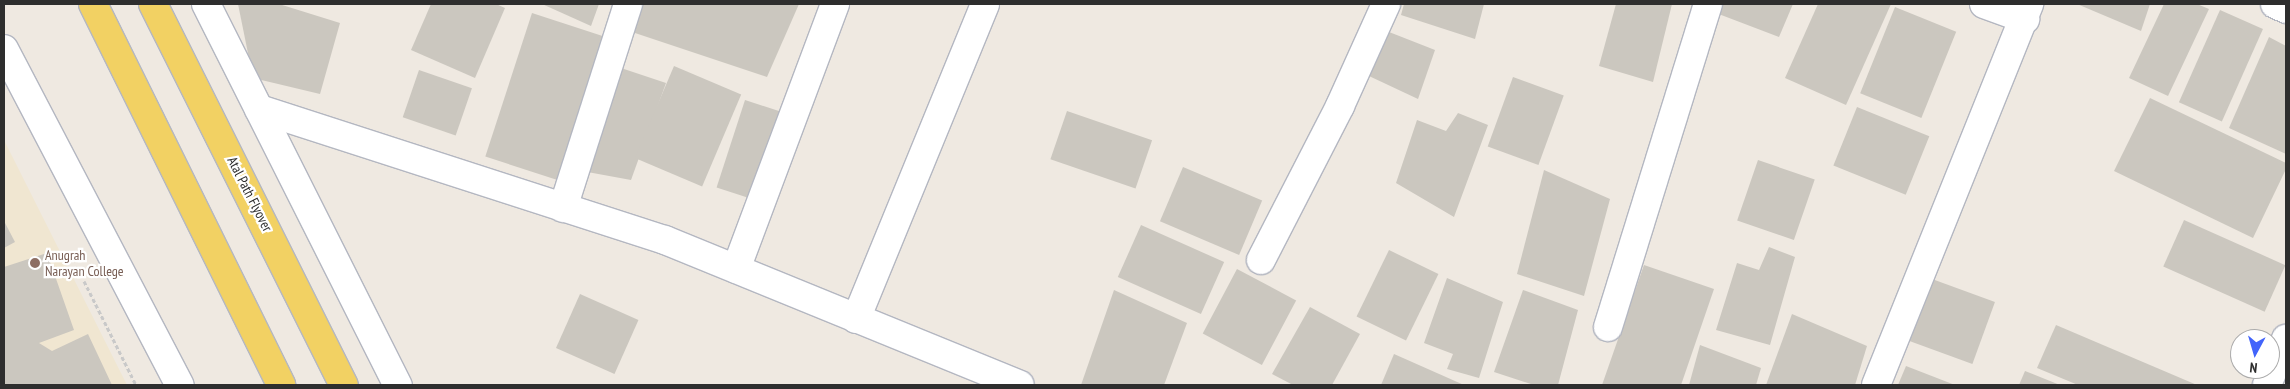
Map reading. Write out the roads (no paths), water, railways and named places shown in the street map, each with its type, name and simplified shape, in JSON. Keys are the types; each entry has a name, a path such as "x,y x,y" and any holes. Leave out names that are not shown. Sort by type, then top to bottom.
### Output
{"main road":[{"path":"93,4 281,385"},
{"name":"Atal Path Flyover","path":"153,4 344,385"}],"street":[{"path":"206,4 398,385"},
{"path":"563,208 628,4"},
{"path":"736,269 835,4"},
{"path":"856,319 985,4"},
{"path":"1261,260 1340,106 1386,4"},
{"path":"1608,327 1708,4"},
{"path":"1876,385 2027,11 1984,4"},
{"path":"2275,4 2286,9"},
{"path":"4,49 180,385"},
{"path":"259,110 665,240 1020,385"},
{"path":"2268,385 2286,339"}],"place":[{"name":"Anugrah Narayan College","path":"35,263"}]}
